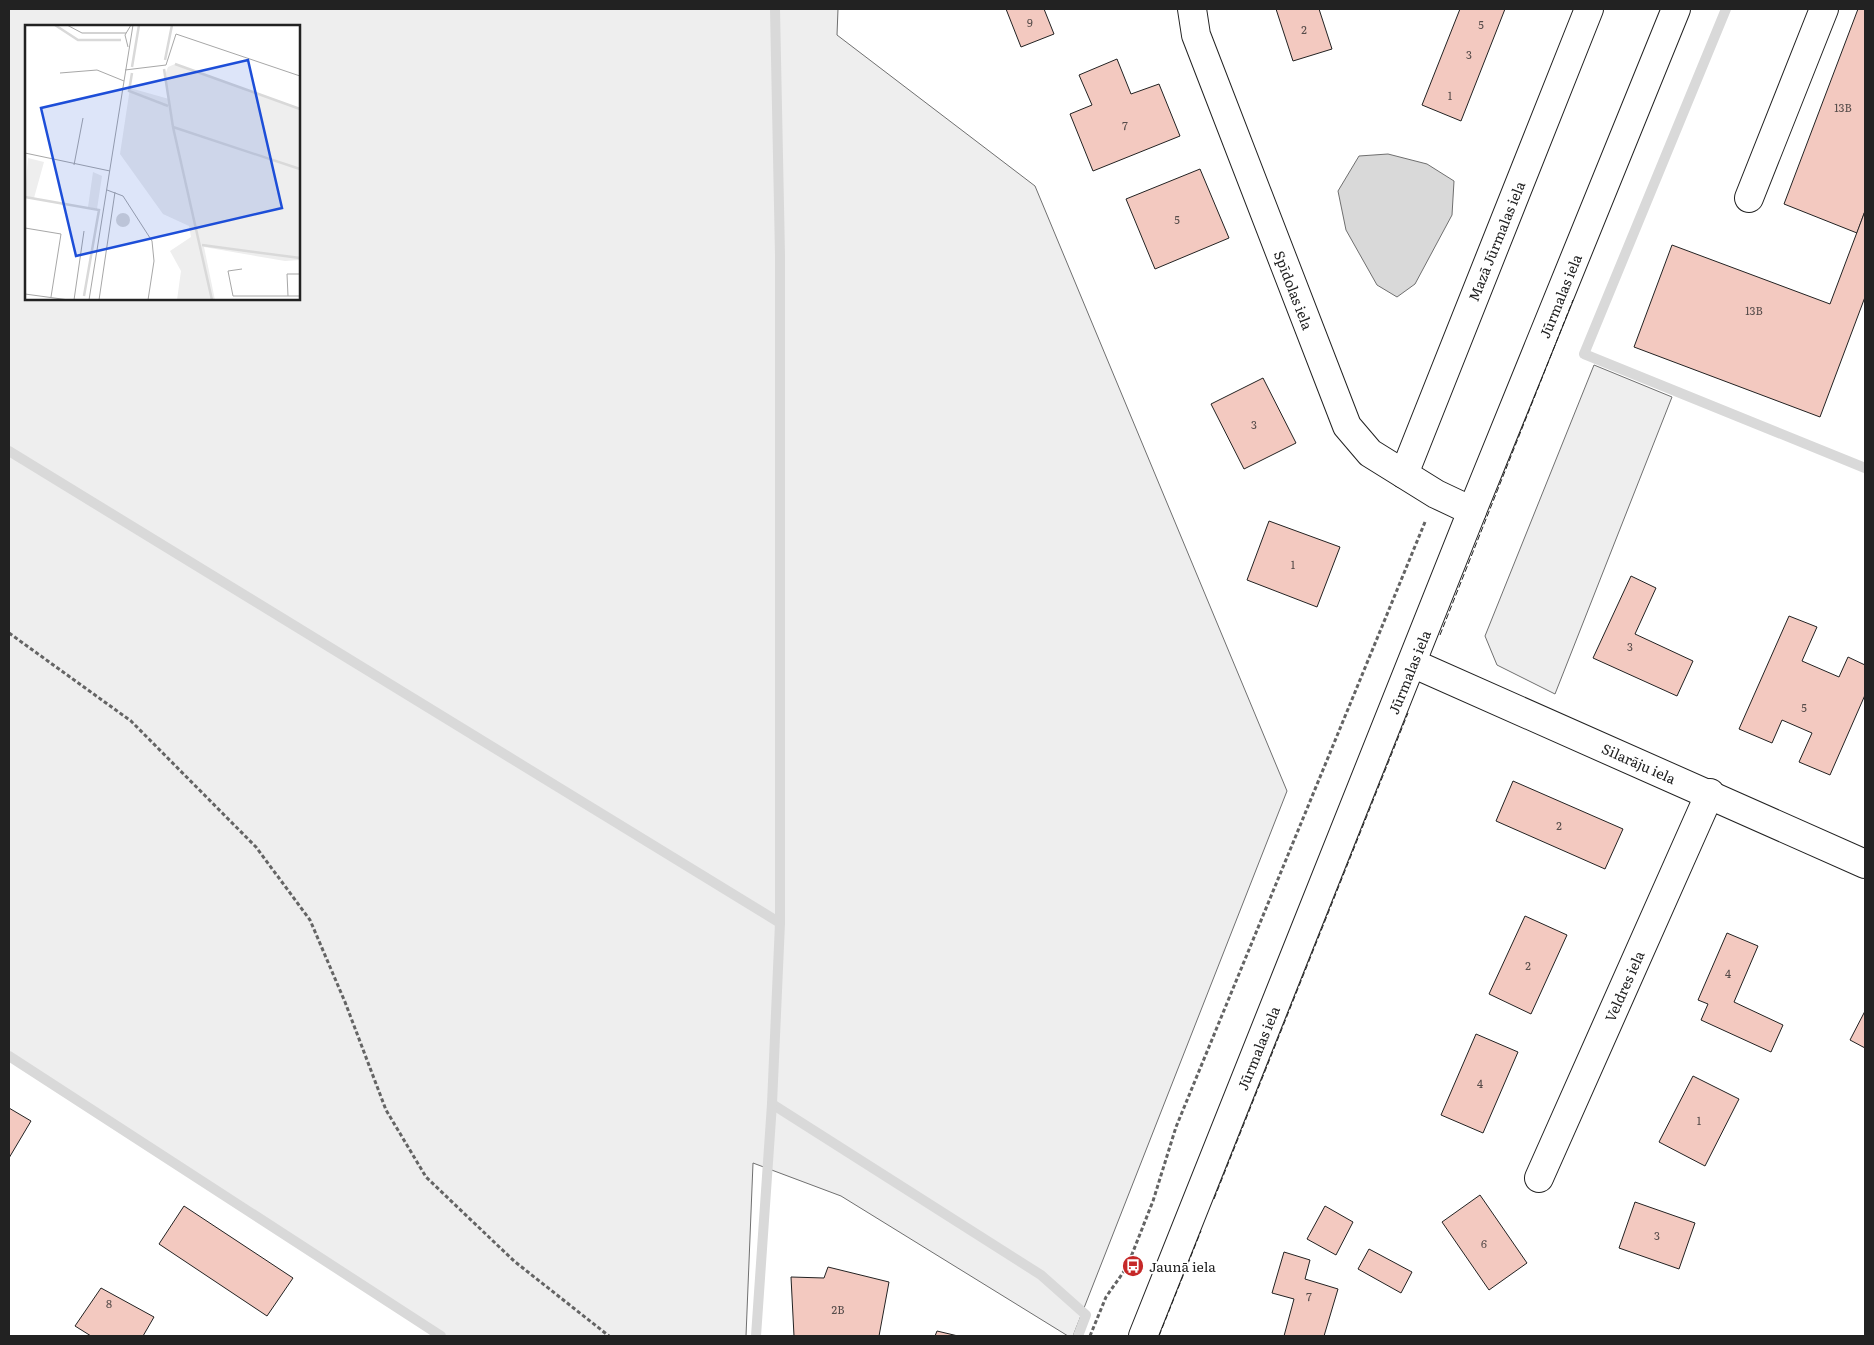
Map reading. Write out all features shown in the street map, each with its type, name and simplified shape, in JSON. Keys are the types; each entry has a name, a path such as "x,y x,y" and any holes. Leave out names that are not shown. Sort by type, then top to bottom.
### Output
{"street":[{"name":"Spīdolas iela","path":"1192,9 1196,35 1347,426 1370,453 1436,494 1472,511"},
{"name":"Mazā Jūrmalas iela","path":"1404,474 1589,9"},
{"name":"Jūrmalas iela","path":"1143,1336 1472,511 1676,9"},
{"path":"1749,198 1824,9"},
{"name":"Silarāju iela","path":"1412,663 1865,864"},
{"name":"Veldres iela","path":"1539,1178 1710,794"}],"path":[{"path":"1090,1336 1106,1297 1126,1267 1153,1201 1176,1127 1436,494"},
{"path":"9,633 131,721 256,847 310,920 345,1002 386,1110 426,1177 514,1261 609,1336"}],"shaded area":[{"path":"9,9 838,9 837,35 1035,186 1287,791 1073,1336 1068,1336 841,1196 753,1163 746,1336 441,1336 9,1056"},
{"path":"1388,154 1427,164 1454,181 1452,215 1415,284 1397,297 1377,285 1346,230 1338,191 1359,156"},
{"path":"1594,365 1672,397 1555,694 1497,665 1485,636"}],"building":[{"path":"1006,9 1044,9 1054,34 1021,47"},
{"path":"1276,9 1319,9 1332,49 1293,61"},
{"path":"1460,9 1505,9 1461,121 1422,105"},
{"path":"1858,9 1865,9 1865,211 1857,233 1784,204"},
{"path":"1117,59 1131,94 1159,84 1180,136 1093,171 1070,114 1092,105 1079,75"},
{"path":"1200,169 1229,238 1155,269 1126,199"},
{"path":"1865,211 1865,297 1820,417 1634,347 1672,245 1830,304"},
{"path":"1263,378 1296,443 1244,469 1211,404"},
{"path":"1269,521 1340,547 1317,607 1247,580"},
{"path":"1631,576 1656,588 1635,634 1693,661 1677,696 1593,658"},
{"path":"1789,616 1817,627 1802,661 1839,677 1848,657 1865,665 1865,695 1830,775 1799,762 1812,733 1782,720 1772,743 1739,729"},
{"path":"1513,781 1623,829 1605,869 1496,821"},
{"path":"1525,916 1567,935 1531,1014 1489,994"},
{"path":"1727,933 1758,946 1734,1002 1783,1025 1771,1052 1701,1020 1708,1004 1698,1000"},
{"path":"1865,1011 1865,1048 1850,1040"},
{"path":"1476,1034 1518,1052 1483,1133 1441,1115"},
{"path":"1693,1076 1739,1099 1705,1166 1659,1142"},
{"path":"9,1108 31,1121 9,1158"},
{"path":"1480,1195 1527,1263 1489,1290 1442,1222"},
{"path":"1635,1202 1695,1223 1679,1269 1619,1248"},
{"path":"184,1206 293,1278 267,1316 159,1244"},
{"path":"1325,1206 1353,1222 1336,1255 1307,1239"},
{"path":"1369,1249 1412,1272 1401,1293 1358,1269"},
{"path":"1284,1252 1310,1260 1305,1279 1338,1289 1324,1336 1284,1336 1294,1299 1272,1293"},
{"path":"828,1267 889,1282 879,1336 794,1336 791,1277 824,1278"},
{"path":"101,1288 154,1317 143,1336 91,1336 75,1326"},
{"path":"937,1331 958,1336 935,1336"}],"waterway":[{"path":"756,1336 772,1104 780,923 780,255 775,9"},
{"path":"1726,9 1584,354 1865,468"},
{"path":"9,451 780,923"},
{"path":"9,1056 441,1336"},
{"path":"772,1104 1041,1275 1086,1315 1078,1336"}],"fence":[{"path":"1440,635 1573,300"},
{"path":"1214,1199 1408,713"},
{"path":"1159,1336 1201,1231"}],"place":[{"name":"Jaunā iela","path":"1133,1266"}]}
